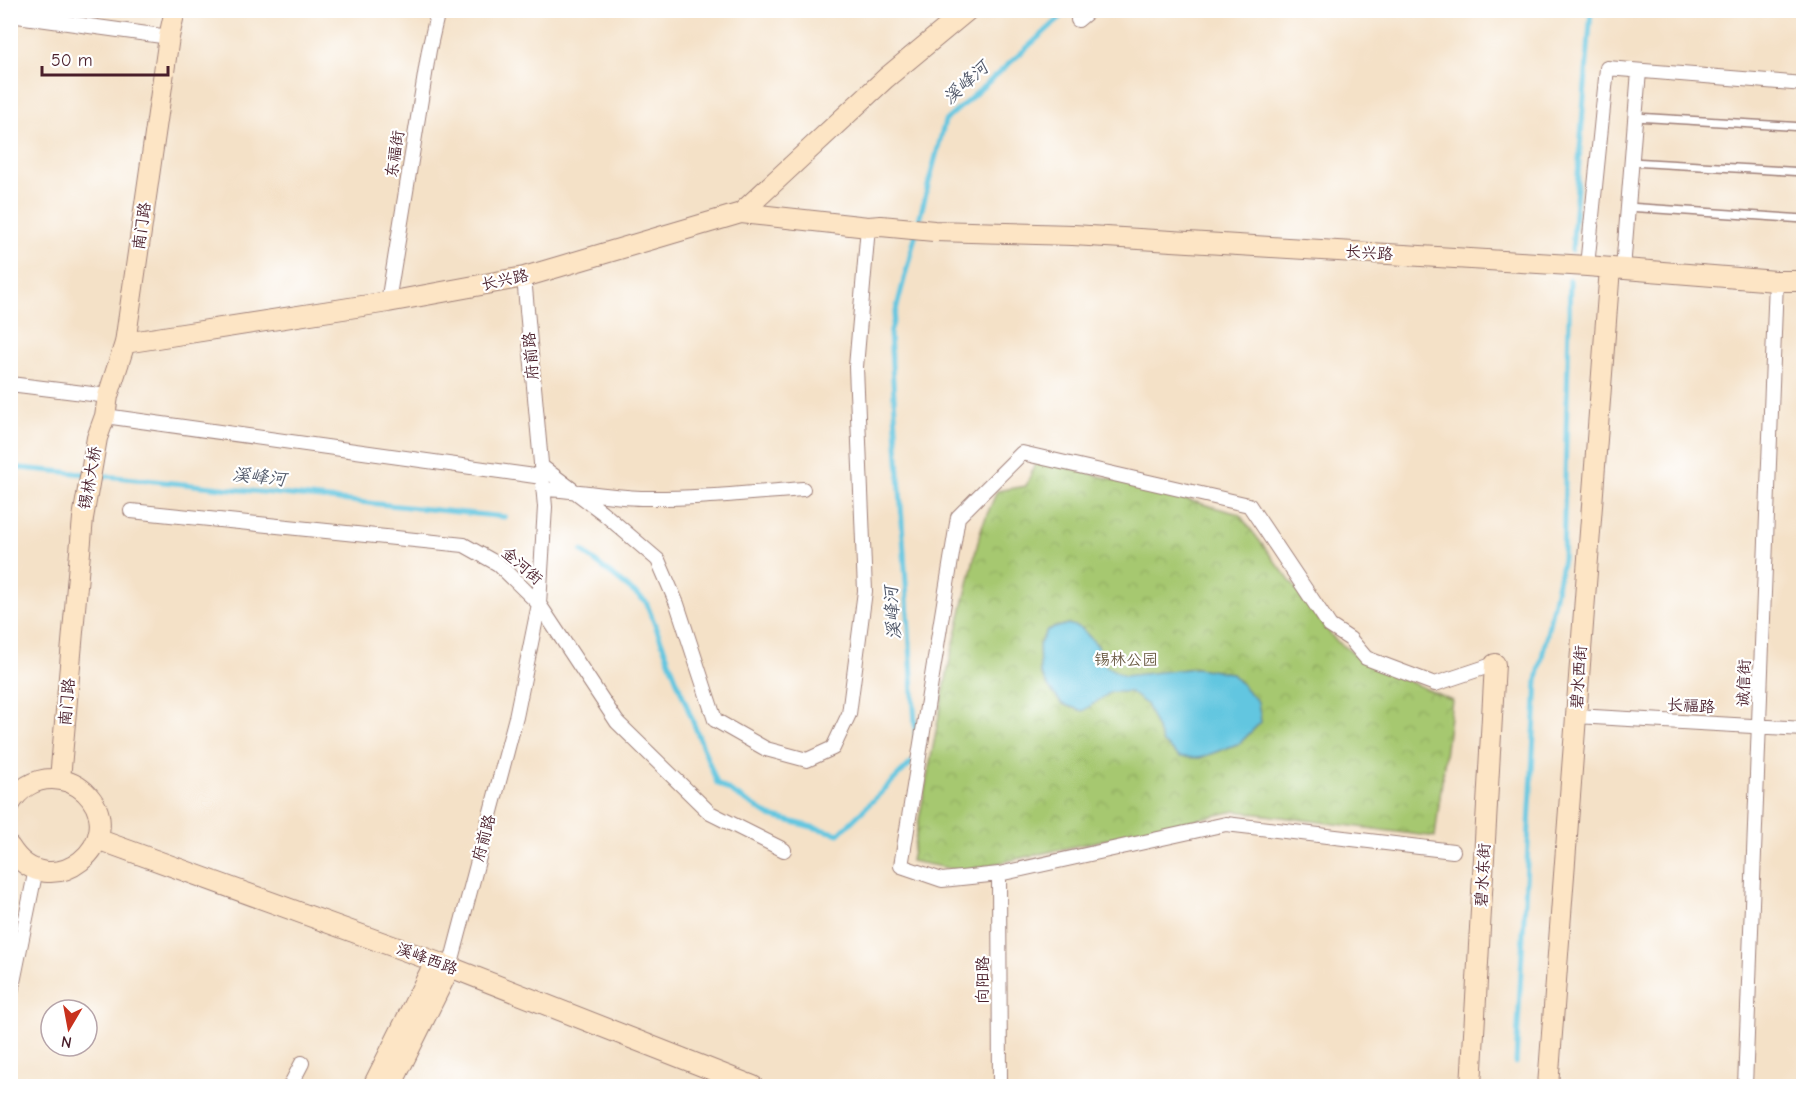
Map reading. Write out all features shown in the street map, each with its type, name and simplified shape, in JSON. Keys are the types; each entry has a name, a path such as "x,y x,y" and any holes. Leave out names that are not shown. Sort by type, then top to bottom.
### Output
{"street":[{"name":"南门路","path":"97,438 125,343 169,37 175,10"},
{"name":"东福街","path":"388,302 429,50 438,10"},
{"path":"741,213 886,78 968,10"},
{"path":"1078,20 1090,10"},
{"path":"10,15 169,37"},
{"path":"1587,266 1607,68 1803,84"},
{"path":"1616,268 1628,207 1639,71"},
{"name":"长兴路","path":"125,343 388,302 524,277 741,213 934,231 1073,235 1803,281"},
{"path":"542,477 573,490 658,560 677,604 715,720 766,749 807,760 833,748 849,714 865,591 856,367 874,227"},
{"name":"碧水西街","path":"1548,1086 1576,716 1616,268"},
{"name":"府前路","path":"392,1086 443,965 516,717 539,604 545,507 524,277"},
{"name":"诚信街","path":"1745,1086 1776,281"},
{"path":"10,384 108,396"},
{"path":"105,416 542,477 573,490 638,498 693,498 803,489"},
{"name":"锡林大桥","path":"83,518 97,438"},
{"path":"1454,851 1226,824 999,874 942,880 901,866 958,518 1022,453 1250,505 1330,626 1350,639 1366,657 1435,684 1495,664"},
{"name":"金河街","path":"131,511 464,545 498,564 539,604 617,722 710,813 784,850"},
{"name":"南门路","path":"60,779 83,518"},
{"name":"碧水东街","path":"1471,1086 1495,664"},
{"name":"长福路","path":"1576,716 1803,729"},
{"path":"10,804 27,786 38,781 60,779 81,788 89,796 98,817 97,839 92,849 77,865 55,872 36,869 23,862 10,847"},
{"name":"溪峰西路","path":"97,839 443,965 753,1086"},
{"path":"10,997 36,869"},
{"name":"向阳路","path":"999,874 1000,1086"},
{"name":"府前路","path":"373,1086 443,965"},
{"path":"290,1086 302,1063"}],"lane":[{"path":"1635,117 1803,127"},
{"path":"1631,162 1803,172"},
{"path":"1628,207 1803,219"}],"green space":[{"name":"锡林公园","path":"1037,459 1239,514 1335,640 1373,666 1452,700 1435,837 1235,811 962,871 911,861 949,664 981,529 997,491 1026,486"}],"water":[{"path":"1068,624 1081,628 1098,646 1106,666 1124,676 1196,668 1231,673 1258,702 1261,722 1240,743 1200,758 1180,757 1163,743 1146,704 1130,692 1111,692 1083,711 1062,704 1040,673 1039,645 1047,630"}],"waterway":[{"name":"溪峰河","path":"918,224 945,121 1069,10"},
{"path":"1572,250 1591,10"},
{"name":"溪峰河","path":"916,233 890,334 916,739"},
{"path":"1516,1063 1537,680 1563,559 1570,280"},
{"name":"溪峰河","path":"10,467 86,474"},
{"name":"溪峰河","path":"96,475 505,517"},
{"name":"溪峰河","path":"582,551 646,602 717,783 770,816 839,834 915,759"}]}
